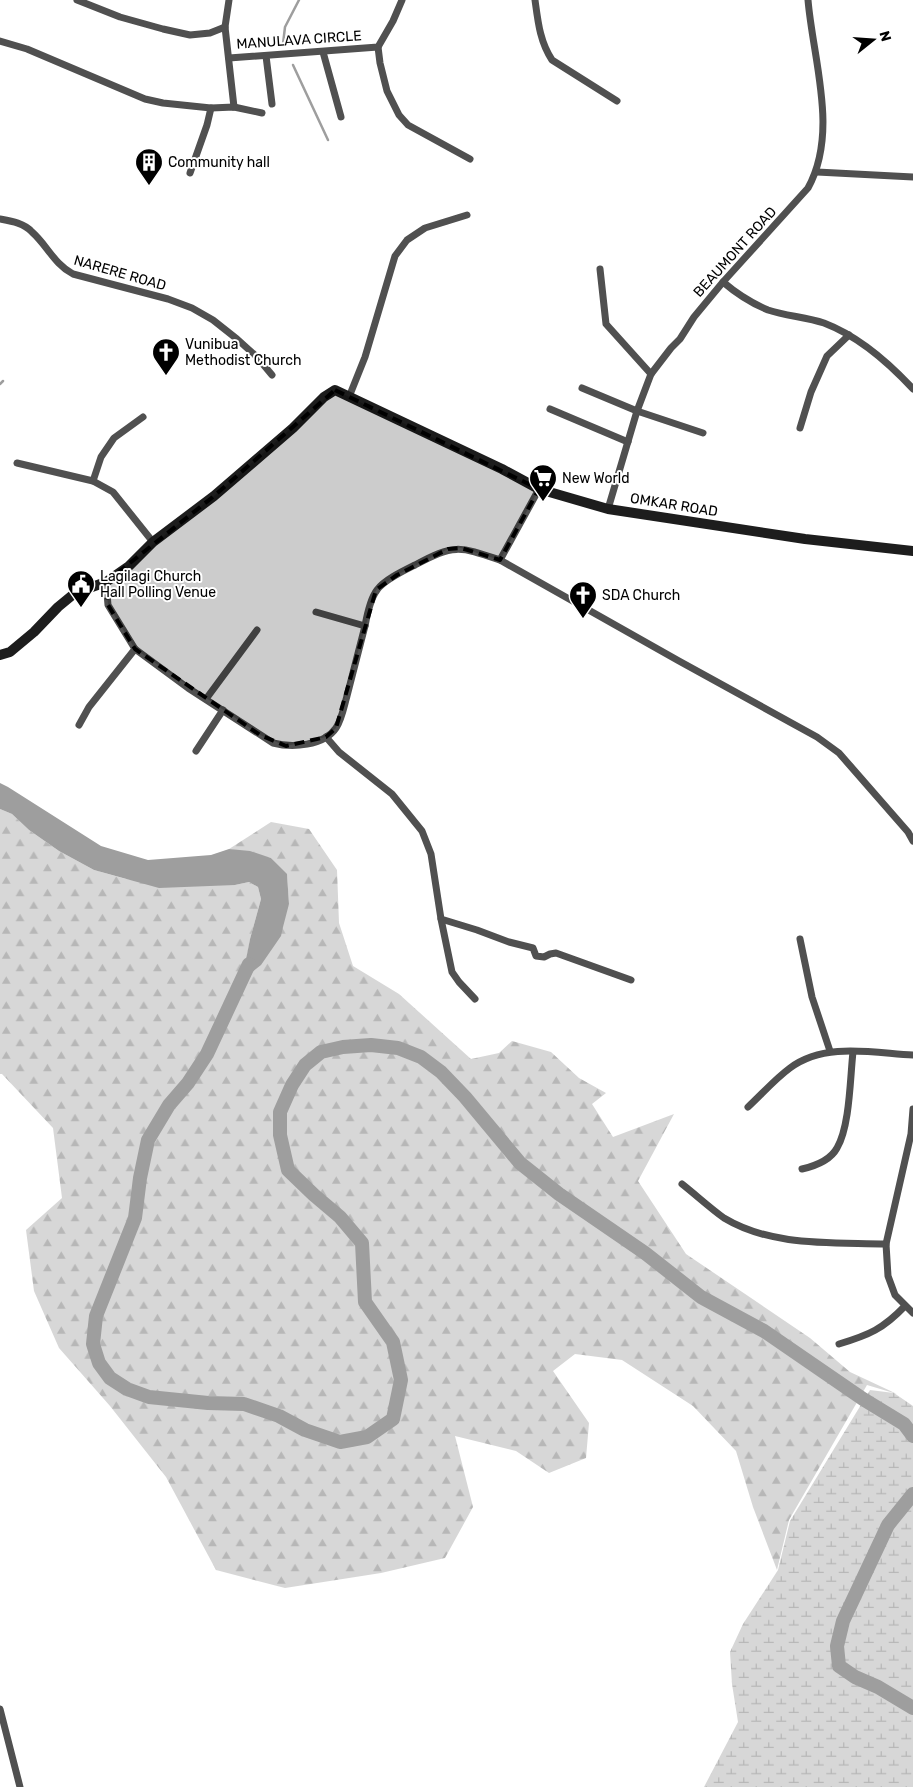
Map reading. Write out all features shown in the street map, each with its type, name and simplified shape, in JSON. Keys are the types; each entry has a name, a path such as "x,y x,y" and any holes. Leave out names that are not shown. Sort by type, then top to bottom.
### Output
{"street":[{"path":"77,0 120,17 190,35 210,33 225,27"},
{"path":"230,0 225,27 234,107"},
{"name":"MANULAVA CIRCLE","path":"229,58 378,47 393,21 402,0"},
{"path":"535,0 541,39 545,50 552,60 617,102"},
{"name":"BEAUMONT ROAD","path":"608,509 637,411 651,374 723,282 808,188 817,172 822,140 822,107 808,0"},
{"path":"0,41 27,49 145,99 163,103 211,108 234,107 262,113"},
{"path":"378,47 387,91 400,115 408,125 470,160"},
{"path":"323,52 341,117"},
{"path":"266,56 272,104"},
{"path":"190,173 211,108"},
{"path":"817,172 913,177"},
{"path":"349,397 365,357 395,256 407,240 425,228 467,215"},
{"name":"NARERE ROAD","path":"0,219 16,222 32,231 58,263 73,274 168,299 192,308 213,320 257,356 272,375"},
{"path":"600,269 606,324 651,374"},
{"path":"723,282 744,299 770,311 800,316 825,323 849,335 879,358 913,389"},
{"path":"800,428 811,392 826,356 849,335"},
{"path":"582,388 637,411 703,433"},
{"name":"OMKAR ROAD","path":"153,542 214,496 293,428 329,392 335,390 502,469 538,489 608,509 805,539 913,552"},
{"path":"550,409 628,442"},
{"path":"92,481 101,456 114,438 143,417"},
{"path":"0,655 10,652 75,593 106,582 129,566 153,542 113,492 92,481 17,463"},
{"path":"500,560 538,489"},
{"path":"106,582 108,605 134,649 188,688 273,743 286,746 301,746 326,737 336,728 344,706 368,610 376,590 397,574 448,549 461,548 500,560 817,737 838,753 908,832 913,841"},
{"path":"316,612 364,626"},
{"path":"206,699 257,630"},
{"path":"79,725 89,707 134,649"},
{"path":"196,751 222,710"},
{"path":"326,737 339,752 392,794 422,831 430,854 452,972 475,999"},
{"path":"441,919 533,948 536,956 540,957 556,953 631,980"},
{"path":"800,939 812,997 830,1051"},
{"path":"748,1107 791,1068 819,1054 830,1051 913,1055"},
{"path":"802,1169 817,1166 837,1149 844,1130 853,1052"},
{"path":"913,1109 912,1134 886,1244 888,1276 895,1295 913,1313"},
{"path":"682,1184 724,1217 744,1228 765,1235 797,1241 886,1244"},
{"path":"840,1344 866,1336 883,1327 905,1306"},
{"path":"0,1709 20,1787"}],"highlighted area":[{"path":"335,390 539,489 500,560 461,548 448,549 397,575 376,590 336,728 326,737 286,746 260,735 135,649 108,605 106,582 214,496"}],"green space":[{"path":"0,809 12,814 29,830 59,851 94,870 126,879 199,885 235,885 249,882 258,887 261,899 250,939 243,980 289,904 287,875 271,858 229,849 271,822 309,829 337,870 339,923 353,966 399,994 471,1059 499,1053 512,1041 551,1052 579,1078 606,1093 592,1104 613,1137 674,1114 638,1181 686,1254 810,1338 850,1372 897,1394 867,1385 789,1520 777,1570 753,1507 736,1451 693,1406 622,1360 575,1354 553,1371 589,1423 586,1458 549,1473 516,1451 455,1436 473,1507 445,1558 381,1573 285,1588 216,1570 166,1477 110,1406 59,1348 34,1291 26,1230 62,1198 53,1128 0,1074"},
{"path":"870,1390 894,1393 913,1406 913,1787 704,1787 738,1722 732,1684 730,1652 743,1624 778,1570 790,1521"}],"shaded area":[{"path":"0,783 101,846 148,860 211,855 229,849 250,851 271,858 287,874 289,904 281,936 261,965 242,980 250,939 261,899 258,887 249,882 235,885 159,888 94,870 59,851 29,830 12,814 0,809"}],"waterway":[{"path":"283,44 285,27 299,0"},
{"path":"293,65 328,140"},
{"path":"0,384 3,381"},
{"path":"249,964 207,1054 188,1083 169,1105 148,1140 140,1178 135,1218 96,1316 93,1344 99,1363 110,1378 127,1389 149,1397 208,1403 244,1404 279,1416 305,1430 340,1442 367,1437 393,1419 401,1380 393,1342 365,1302 362,1243 340,1217 288,1170 280,1135 280,1112 292,1085 305,1065 321,1052 343,1047 371,1045 398,1048 421,1057 441,1072 465,1097 520,1163 559,1194 645,1253 701,1297 764,1331 863,1399 904,1424 913,1436"},
{"path":"913,1494 888,1525 843,1621 837,1646 839,1666 855,1677 878,1687 913,1708"}],"place":[{"name":"Community hall","path":"149,186"},
{"name":"Vunibua Methodist Church","path":"166,376"},
{"name":"New World","path":"543,502"},
{"name":"Lagilagi Church Hall Polling Venue","path":"81,608"},
{"name":"SDA Church","path":"583,619"}]}
